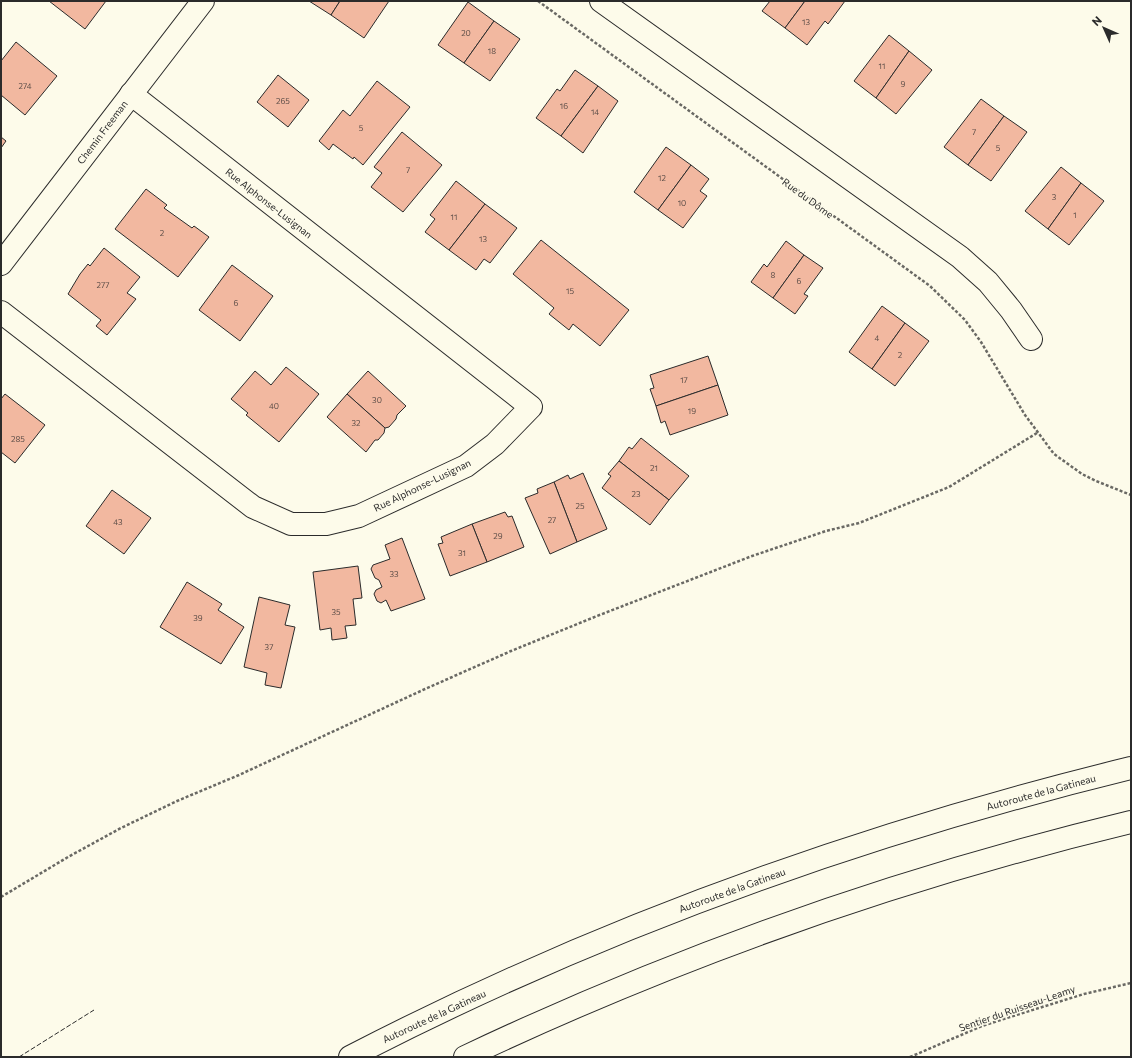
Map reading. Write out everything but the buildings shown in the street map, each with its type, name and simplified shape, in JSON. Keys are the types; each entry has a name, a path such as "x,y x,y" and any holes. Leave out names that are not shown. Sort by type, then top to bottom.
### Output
{"main road":[{"name":"Chemin Freeman","path":"1,264 203,1"},
{"path":"601,1 960,257 988,282 1011,310 1031,339"},
{"name":"Rue Alphonse-Lusignan","path":"1,312 254,507 291,524 326,524 358,516 466,466 495,444 531,407 131,94"},
{"name":"Autoroute de la Gatineau","path":"350,1057 436,1015 532,971 612,936 730,890 835,853 952,816 1131,768"},
{"path":"465,1057 616,990 693,959 781,927 865,898 968,866 1131,822"}],"path":[{"name":"Rue du Dôme","path":"538,1 930,286 954,309 981,342 1025,415 1054,454 1082,474 1111,488 1131,495"},
{"path":"1,897 68,857 121,828 176,801 239,775 418,692 511,651 752,556 826,531 859,522 949,487 1038,433"},
{"name":"Sentier du Ruisseau-Leamy","path":"910,1057 982,1026 1084,994 1131,983"}],"fence":[{"path":"19,1057 94,1010"}]}
